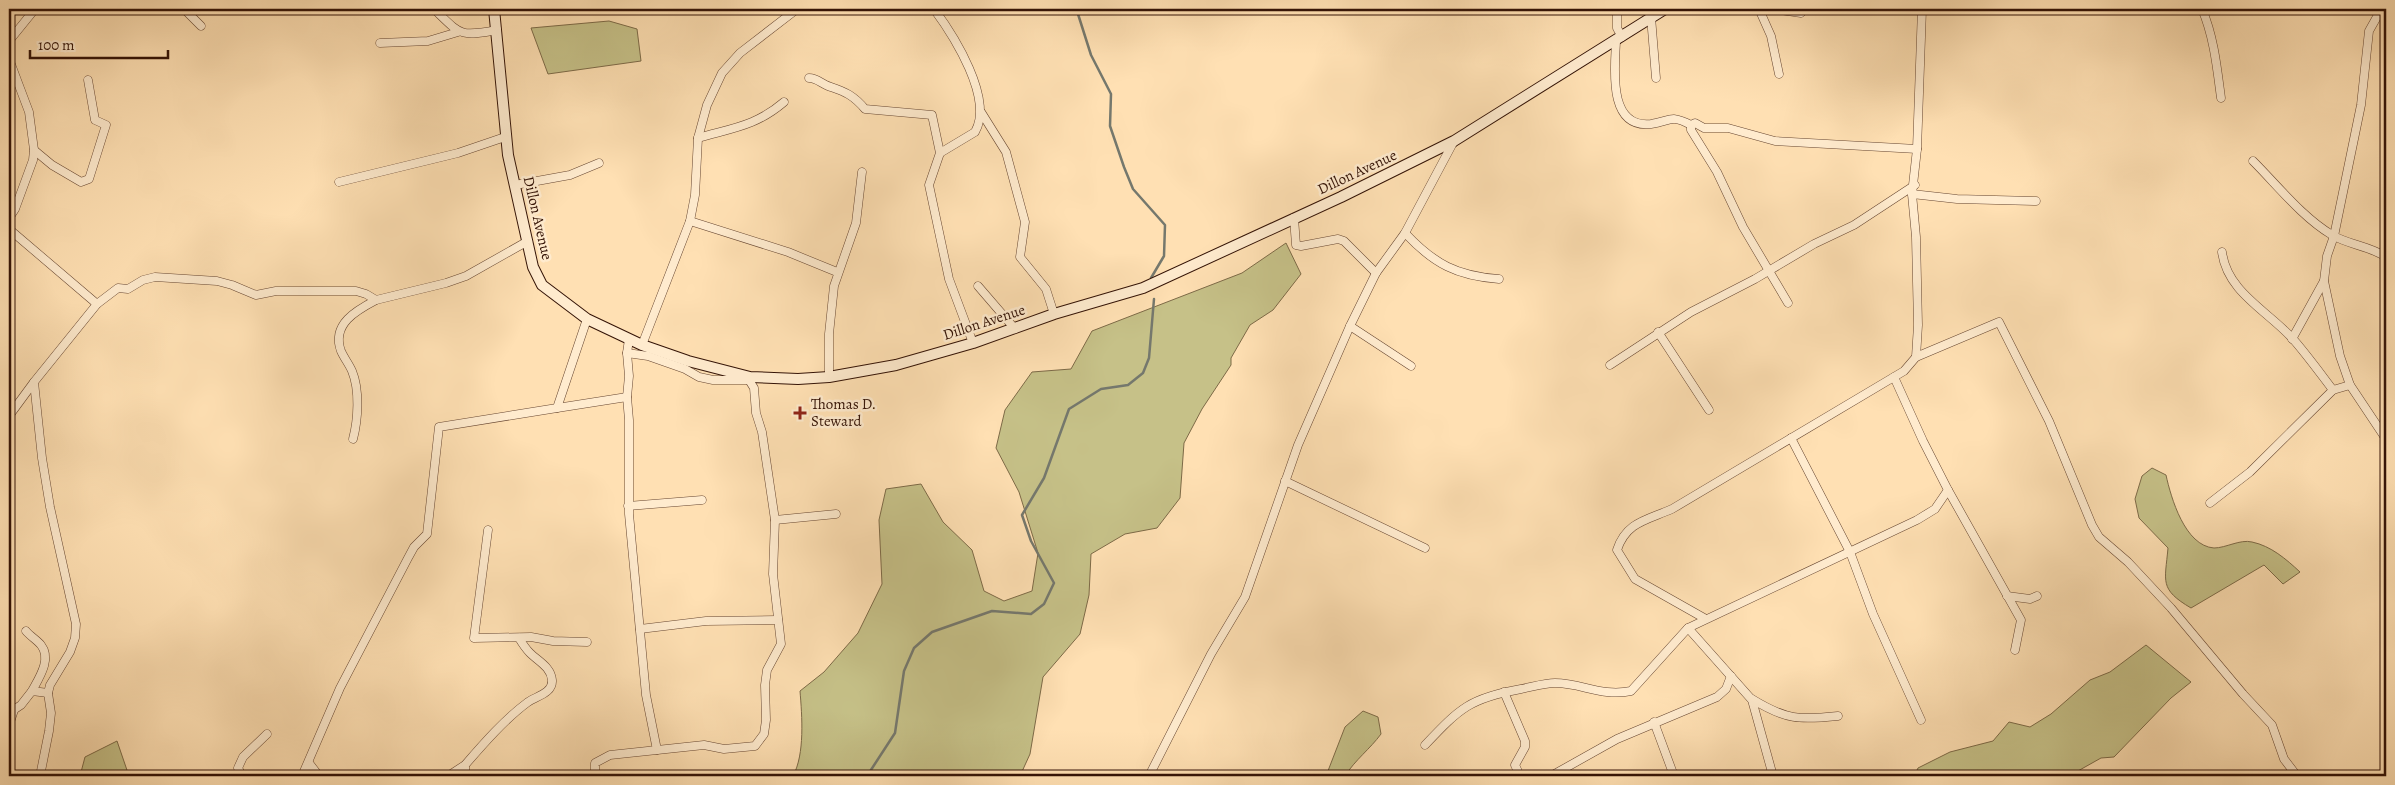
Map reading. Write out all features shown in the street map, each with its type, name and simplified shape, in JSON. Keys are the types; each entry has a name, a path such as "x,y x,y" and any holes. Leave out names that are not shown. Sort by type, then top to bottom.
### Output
{"street":[{"path":"9,40 35,9"},
{"path":"184,9 202,26"},
{"path":"434,9 458,32"},
{"name":"Dillon Avenue","path":"494,9 506,137 533,267 542,285 587,319 642,345 688,361 750,377 798,379 829,377 896,365 973,343 1054,314 1143,288 1454,141 1666,9"},
{"path":"642,345 690,221 695,195 698,138 707,105 722,73 740,53 798,9"},
{"path":"934,9 959,46 980,101 981,112 975,132 940,153"},
{"path":"1617,9 1619,39 1614,87 1624,115 1634,121 1650,124 1671,117 1678,118 1691,125 1694,123 1704,128 1728,128 1775,141 1917,149"},
{"path":"1759,9 1770,31 1779,74"},
{"path":"1773,9 1800,13"},
{"path":"1916,357 1918,287 1912,194 1915,185 1917,149 1922,9"},
{"path":"2202,9 2208,23 2214,49 2221,98"},
{"path":"2386,10 2378,16 2368,31 2361,105 2334,236 2327,256 2324,281 2340,356 2350,385 2386,439"},
{"path":"1651,17 1656,78"},
{"path":"380,43 428,41 458,32 468,34 497,30"},
{"path":"9,59 28,112 34,150 33,160 15,210 9,218"},
{"path":"809,78 815,78 832,88 847,92 865,109 932,115 940,153 929,185 950,279 961,305 973,343"},
{"path":"34,150 52,165 81,182 89,179 106,125 95,120 88,80"},
{"path":"698,138 746,126 768,116 784,102"},
{"path":"981,112 1006,152 1025,222 1020,257 1046,289 1054,314"},
{"path":"1691,125 1690,130 1717,172 1743,227 1788,304"},
{"path":"339,182 458,153 506,137"},
{"path":"1149,776 1203,669 1245,597 1298,444 1350,326 1376,273 1405,233 1454,141"},
{"path":"2253,161 2310,219 2334,236 2386,257"},
{"path":"515,185 570,175 599,163"},
{"path":"829,377 828,334 837,272 856,223 862,172"},
{"path":"1610,365 1658,332 1814,244 1854,225 1915,185"},
{"path":"1912,194 1956,199 2036,201"},
{"path":"1294,218 1296,245 1302,246 1331,240 1344,241 1376,273"},
{"path":"690,221 788,252 837,272"},
{"path":"9,229 96,304"},
{"path":"1405,233 1431,258 1458,273 1499,279"},
{"path":"353,439 357,423 353,372 341,350 339,338 349,315 376,300 446,283 466,276 528,241"},
{"path":"2222,252 2223,266 2235,286 2292,339 2333,390"},
{"path":"9,416 96,304 118,288 128,289 143,280 155,277 216,281 232,285 256,295 276,291 356,291 376,300"},
{"path":"2292,339 2324,281"},
{"path":"978,286 1015,329"},
{"path":"558,408 587,319"},
{"path":"1704,618 1635,580 1617,550 1628,528 1672,509 1904,371 1916,357 1999,322 2048,421 2092,525 2100,537 2128,562 2171,608 2243,694 2272,725 2284,760 2297,776"},
{"path":"1350,326 1411,366"},
{"path":"1658,332 1709,410"},
{"path":"629,339 627,353 629,376 627,397 629,420 628,506 646,695 658,750"},
{"path":"595,776 595,763 610,755 704,745 724,749 755,746 760,742 766,720 765,685 767,670 781,644 773,574 775,520 762,432 756,413 754,388 749,380 713,380 699,377 685,369 656,359 627,353"},
{"path":"1894,377 1919,433 1948,490 2021,620 2015,650"},
{"path":"34,382 49,497 76,624 75,638 70,652 50,685 48,693 51,713 40,776"},
{"path":"2210,503 2250,472 2333,390 2350,385"},
{"path":"302,776 332,706 373,623 414,547 427,534 439,427 627,397"},
{"path":"1791,438 1850,552 1873,614 1921,720"},
{"path":"1285,482 1425,548"},
{"path":"1425,745 1444,725 1472,702 1504,692 1555,683 1608,693 1631,691 1688,628 1704,618 1850,552 1935,509 1948,490"},
{"path":"628,506 702,500"},
{"path":"775,520 836,514"},
{"path":"488,530 474,638 531,637 552,641 587,642"},
{"path":"2008,596 2030,599 2037,596"},
{"path":"640,629 706,621 778,620"},
{"path":"1688,628 1752,699 1778,715 1790,718 1838,716"},
{"path":"9,725 12,711 21,705 32,691 45,666 45,652 40,644 26,631"},
{"path":"448,776 465,765 514,713 548,691 552,678 544,665 530,653 519,638"},
{"path":"1556,775 1601,746 1717,697 1726,689 1732,676"},
{"path":"32,691 48,693"},
{"path":"1504,692 1525,741 1525,747 1515,766 1520,776"},
{"path":"1752,699 1773,776"},
{"path":"1654,722 1674,776"},
{"path":"242,776 238,768 243,757 267,734"},
{"path":"309,763 319,776"},
{"path":"465,765 465,776"}],"shaded area":[{"path":"609,21 637,29 641,61 548,74 531,28"},
{"path":"1286,243 1301,274 1273,310 1250,325 1231,358 1231,365 1202,409 1184,443 1180,498 1157,528 1125,534 1091,554 1089,595 1080,634 1043,677 1030,754 1020,776 793,776 797,767 801,746 800,691 824,672 858,633 882,584 879,520 886,489 921,484 943,522 972,550 984,591 1004,601 1032,591 1038,553 1019,492 996,448 1005,410 1032,372 1071,369 1092,331 1242,273"},
{"path":"2152,468 2166,475 2176,508 2187,530 2195,539 2204,545 2214,548 2247,541 2259,544 2278,554 2300,572 2283,584 2264,565 2191,608 2181,601 2173,595 2166,584 2168,548 2139,518 2135,499 2142,476"},
{"path":"2146,645 2191,682 2171,698 2114,757 2101,758 2069,776 1914,776 1918,768 1950,752 1993,741 2009,722 2030,727 2051,714 2090,680 2110,672"},
{"path":"1363,711 1378,717 1381,734 1345,776 1326,776 1345,727"},
{"path":"117,741 129,776 80,776 85,757"}],"waterway":[{"path":"1080,9 1078,14 1091,55 1111,94 1110,126 1124,167 1133,189 1165,225 1164,256 1151,278"},
{"path":"867,776 895,733 904,671 914,648 932,632 992,611 1031,614 1044,604 1054,583 1031,541 1022,515 1044,478 1069,409 1101,389 1128,385 1143,373 1149,358 1154,299"}],"place":[{"name":"Thomas D. Steward","path":"800,413"}]}
